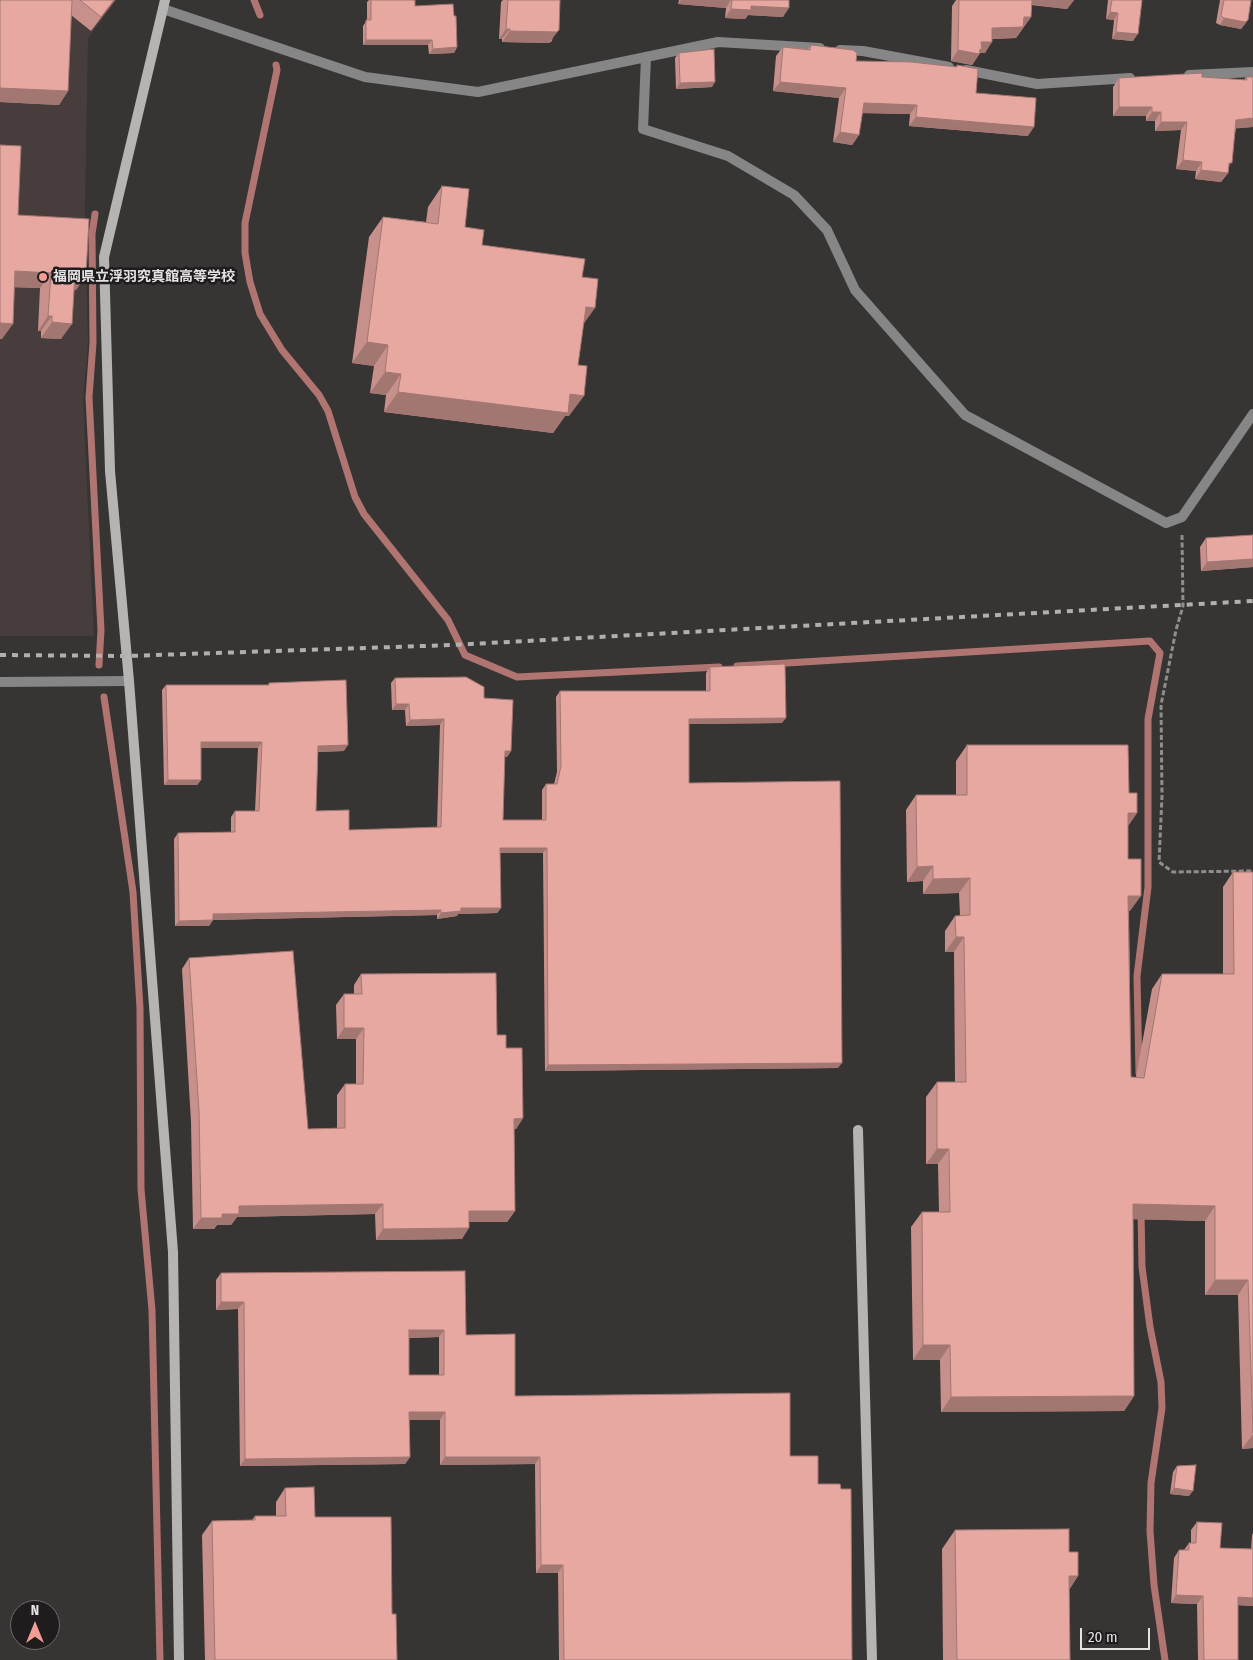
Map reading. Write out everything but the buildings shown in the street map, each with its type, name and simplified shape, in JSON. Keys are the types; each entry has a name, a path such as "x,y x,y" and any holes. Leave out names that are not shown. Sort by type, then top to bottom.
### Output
{"street":[{"path":"179,1660 173,1252 129,681 110,471 104,257 164,5 365,76 478,92 718,42 863,51 1037,84 1145,78"},
{"path":"646,57 643,130 728,156 794,195 827,230 854,290 965,415 1166,523 1182,517 1253,414"},
{"path":"1174,76 1253,72"},
{"path":"0,682 129,681"},
{"path":"858,1130 872,1660"}],"path":[{"path":"1182,517 1181,565 1184,606 1176,630 1161,704 1162,796 1159,862 1173,872 1253,871"}],"shaded area":[{"name":"福岡県立浮羽究真館高等学校","path":"0,0 117,0 88,38 85,209 88,344 83,400 94,636 0,636"}],"waterway":[{"path":"254,0 260,15"},
{"path":"276,65 277,70 245,223 245,253 250,282 260,314 282,350 319,395 328,411 355,497 364,514 448,620 465,655 517,677 719,667"},
{"path":"95,214 92,234 93,343 89,397 101,630 99,665"},
{"path":"737,666 1150,641 1160,653 1148,719 1148,887 1137,976 1139,1073"},
{"path":"104,697 133,892 140,1008 141,1189 152,1310 160,1660"},
{"path":"1141,1211 1142,1267 1150,1327 1161,1382 1162,1408 1151,1483 1150,1531 1154,1585 1165,1660"}],"railway":[{"path":"0,655 127,656 453,645 1253,601"}],"place":[{"name":"福岡県立浮羽究真館高等学校","path":"43,277"}]}
